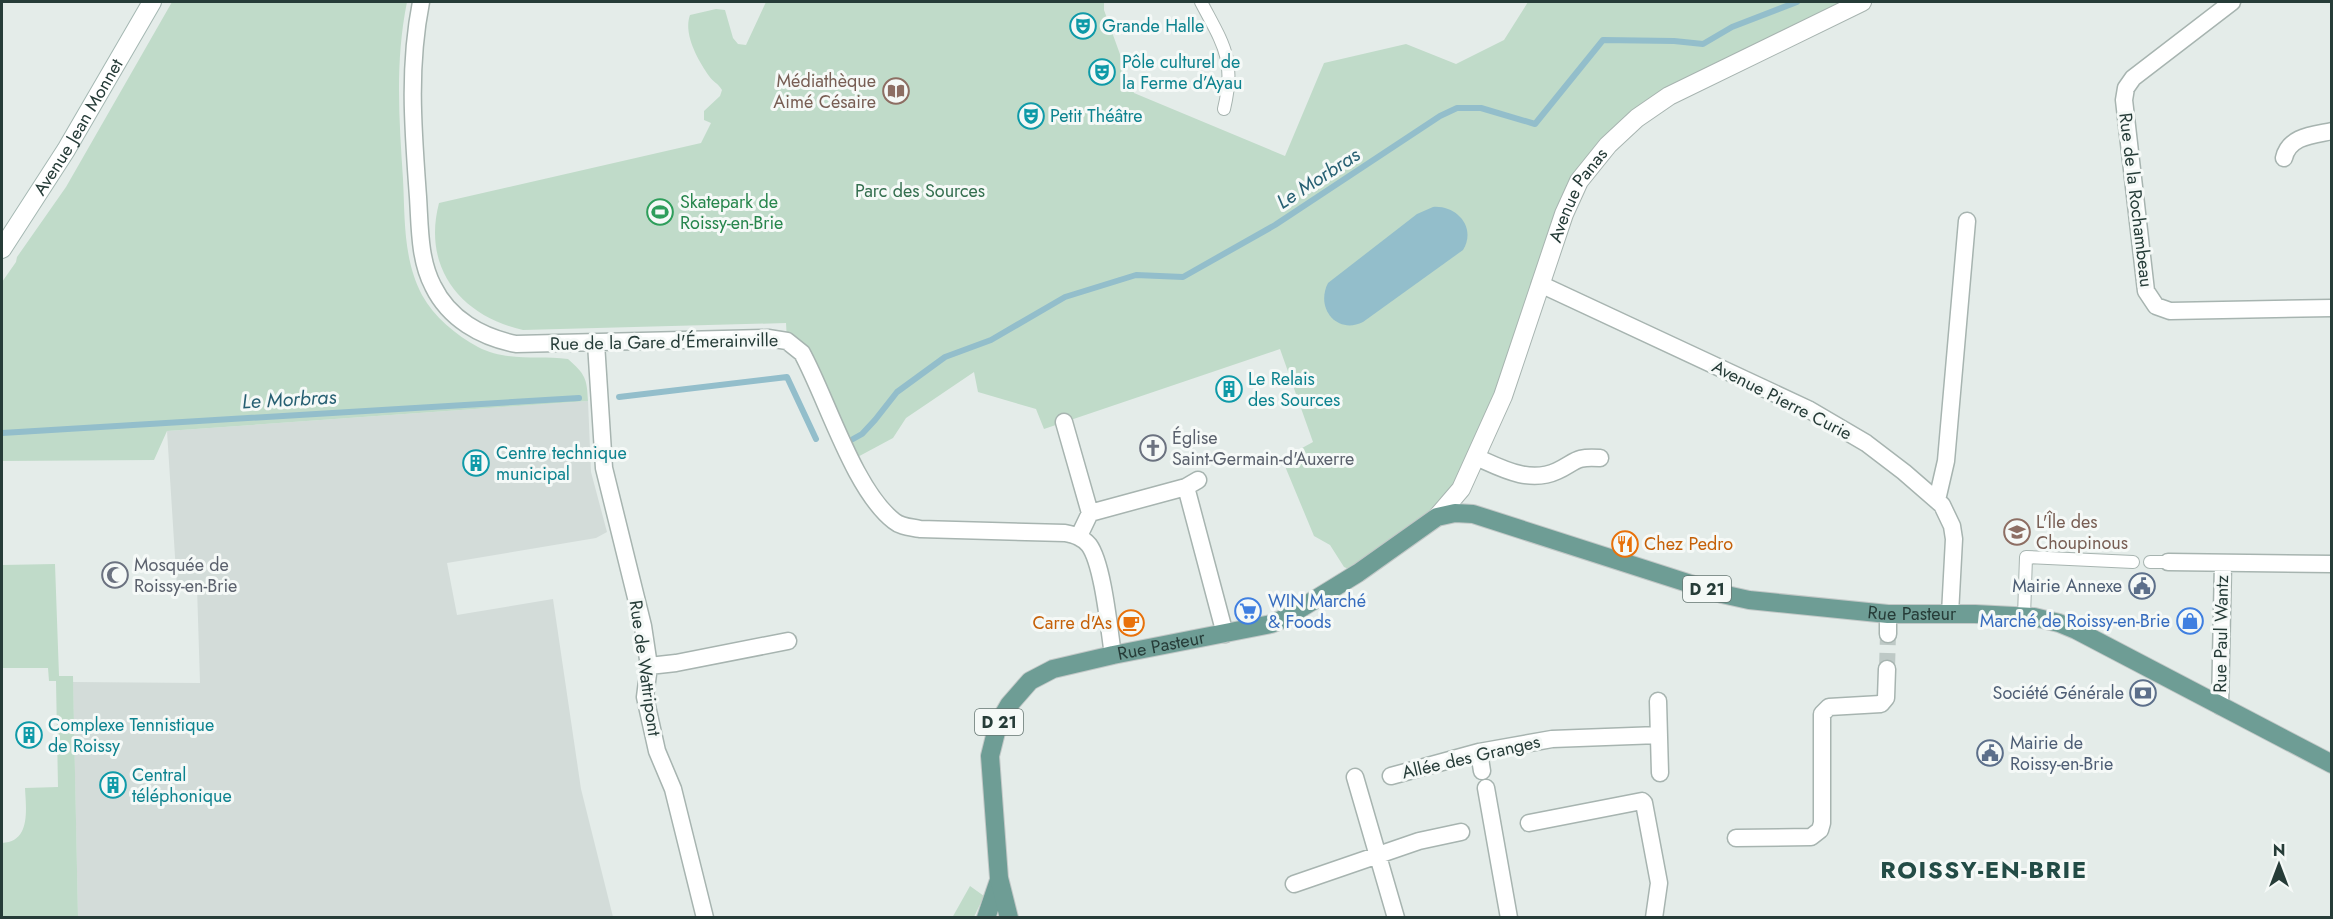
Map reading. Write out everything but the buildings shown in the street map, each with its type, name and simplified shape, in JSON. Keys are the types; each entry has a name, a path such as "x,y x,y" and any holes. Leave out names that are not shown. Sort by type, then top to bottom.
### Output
{"main road":[{"name":"Rue Pasteur","path":"1009,918 999,878 990,756 998,724 1019,692 1030,681 1042,673 1113,655 1253,629 1285,618 1358,573 1437,517 1455,513 1473,514 1722,594 1749,600 1888,614 2024,616 2044,619 2076,630 2331,764"},
{"name":"Rue Pasteur","path":"986,918 999,878"}],"street":[{"name":"Avenue Jean Monnet","path":"2,249 66,150 152,2"},
{"name":"Rue de la Gare d'Émerainville","path":"421,2 414,39 412,115 424,264 433,287 457,317 486,336 516,344 768,338 787,341 802,353 844,444 876,502 894,522 902,526 920,528 1042,530 1079,536"},
{"path":"1201,2 1222,39 1227,56 1230,81 1224,109"},
{"name":"Avenue Panas","path":"1437,517 1461,489 1503,396 1564,214 1579,181 1608,145 1637,118 1669,96 1862,2"},
{"name":"Rue de la Rochambeau","path":"2232,2 2133,78 2125,91 2124,100 2146,291 2156,306 2170,311 2331,308"},
{"path":"2284,158 2287,150 2296,140 2331,131"},
{"path":"1937,500 1946,461 1968,221"},
{"name":"Avenue Pierre Curie","path":"1540,284 1808,409 1866,443 1937,500 1948,514 1953,531 1950,614"},
{"name":"Rue de Wattripont","path":"597,343 604,468 643,626 649,666 645,696 655,740 673,789 705,918"},
{"path":"1064,422 1090,513 1079,536 1088,545 1097,564 1113,655"},
{"path":"1476,457 1509,471 1535,476 1558,471 1573,460 1600,458"},
{"path":"1090,513 1192,484 1225,633"},
{"path":"1461,489 1466,504 1473,514"},
{"path":"2024,616 2026,557 2133,562"},
{"path":"2150,562 2331,564"},
{"name":"Rue Paul Wantz","path":"2220,706 2223,563"},
{"path":"1888,614 1888,634"},
{"path":"649,666 676,663 788,641"},
{"path":"1736,838 1811,837 1820,830 1822,824 1822,714 1829,707 1880,705 1886,698 1887,669"},
{"path":"1658,701 1660,773"},
{"name":"Allée des Granges","path":"1391,776 1479,752 1552,739 1659,735"},
{"path":"1479,752 1482,771"},
{"path":"1355,777 1396,918"},
{"path":"1486,788 1509,918"},
{"path":"1529,823 1642,801 1646,807 1659,883 1654,918"},
{"path":"1294,884 1419,841 1461,832"}],"shaded area":[{"path":"588,401 591,472 607,532 596,538 447,563 457,615 553,599 581,789 613,917 78,917 73,682 200,683 197,587 177,588 167,431"}],"green space":[{"path":"172,2 407,2 399,68 400,134 408,253 422,295 446,325 489,352 511,356 568,359 584,377 588,401 167,431 154,460 2,461 2,282 66,187"},
{"name":"Parc des Sources","path":"766,2 1104,2 1104,10 1134,93 1285,156 1324,63 1406,44 1456,64 1504,40 1528,2 1862,2 1669,96 1579,181 1461,489 1358,573 1344,567 1330,545 1314,536 1282,459 1313,442 1280,349 1044,429 1036,409 978,392 974,372 906,418 893,438 852,460 787,341 786,323 523,330 481,313 465,301 451,286 436,248 435,227 439,203 701,143 711,123 704,120 704,111 720,96 722,90 709,76 693,47 688,30 690,15 716,9 725,10 733,38 738,44 746,45"},
{"path":"55,564 59,676 73,676 78,917 2,917 2,843 18,837 22,831 26,814 25,788 58,787 56,681 49,681 48,668 2,668 2,565"},
{"path":"970,886 984,896 974,917 952,918"}],"water":[{"path":"1433,207 1449,210 1462,219 1467,233 1467,241 1463,250 1363,322 1345,325 1331,317 1324,301 1328,283 1417,214"}],"waterway":[{"name":"Le Morbras","path":"853,439 862,434 897,392 945,357 991,340 1065,297 1136,275 1183,277 1275,225 1440,116 1457,108 1481,108 1535,124 1603,40 1674,41 1703,44 1732,27 1797,2"},
{"name":"Le Morbras","path":"619,397 787,377 816,439"},
{"name":"Le Morbras","path":"2,433 579,398"}],"tunnel":[{"path":"1887,669 1888,634"}],"place":[{"name":"Grande Halle","path":"1083,26"},
{"name":"Pôle culturel de la Ferme d’Ayau","path":"1102,72"},
{"name":"Médiathèque Aimé Césaire","path":"896,91"},
{"name":"Petit Théâtre","path":"1031,116"},
{"name":"Skatepark de Roissy-en-Brie","path":"660,212"},
{"name":"Le Relais des Sources","path":"1229,389"},
{"name":"Église Saint-Germain-d'Auxerre","path":"1153,448"},
{"name":"Centre technique municipal","path":"476,463"},
{"name":"L'Île des Choupinous","path":"2017,532"},
{"name":"Chez Pedro","path":"1625,544"},
{"name":"Mosquée de Roissy-en-Brie","path":"115,575"},
{"name":"Mairie Annexe","path":"2142,586"},
{"name":"WIN Marché & Foods","path":"1248,611"},
{"name":"Marché de Roissy-en-Brie","path":"2190,621"},
{"name":"Carre d'As","path":"1131,623"},
{"name":"Société Générale","path":"2143,693"},
{"name":"Complexe Tennistique de Roissy","path":"29,735"},
{"name":"Mairie de Roissy-en-Brie","path":"1990,753"},
{"name":"Central téléphonique","path":"113,785"}],"district":[{"name":"ROISSY-EN-BRIE","path":"1984,870"}]}
